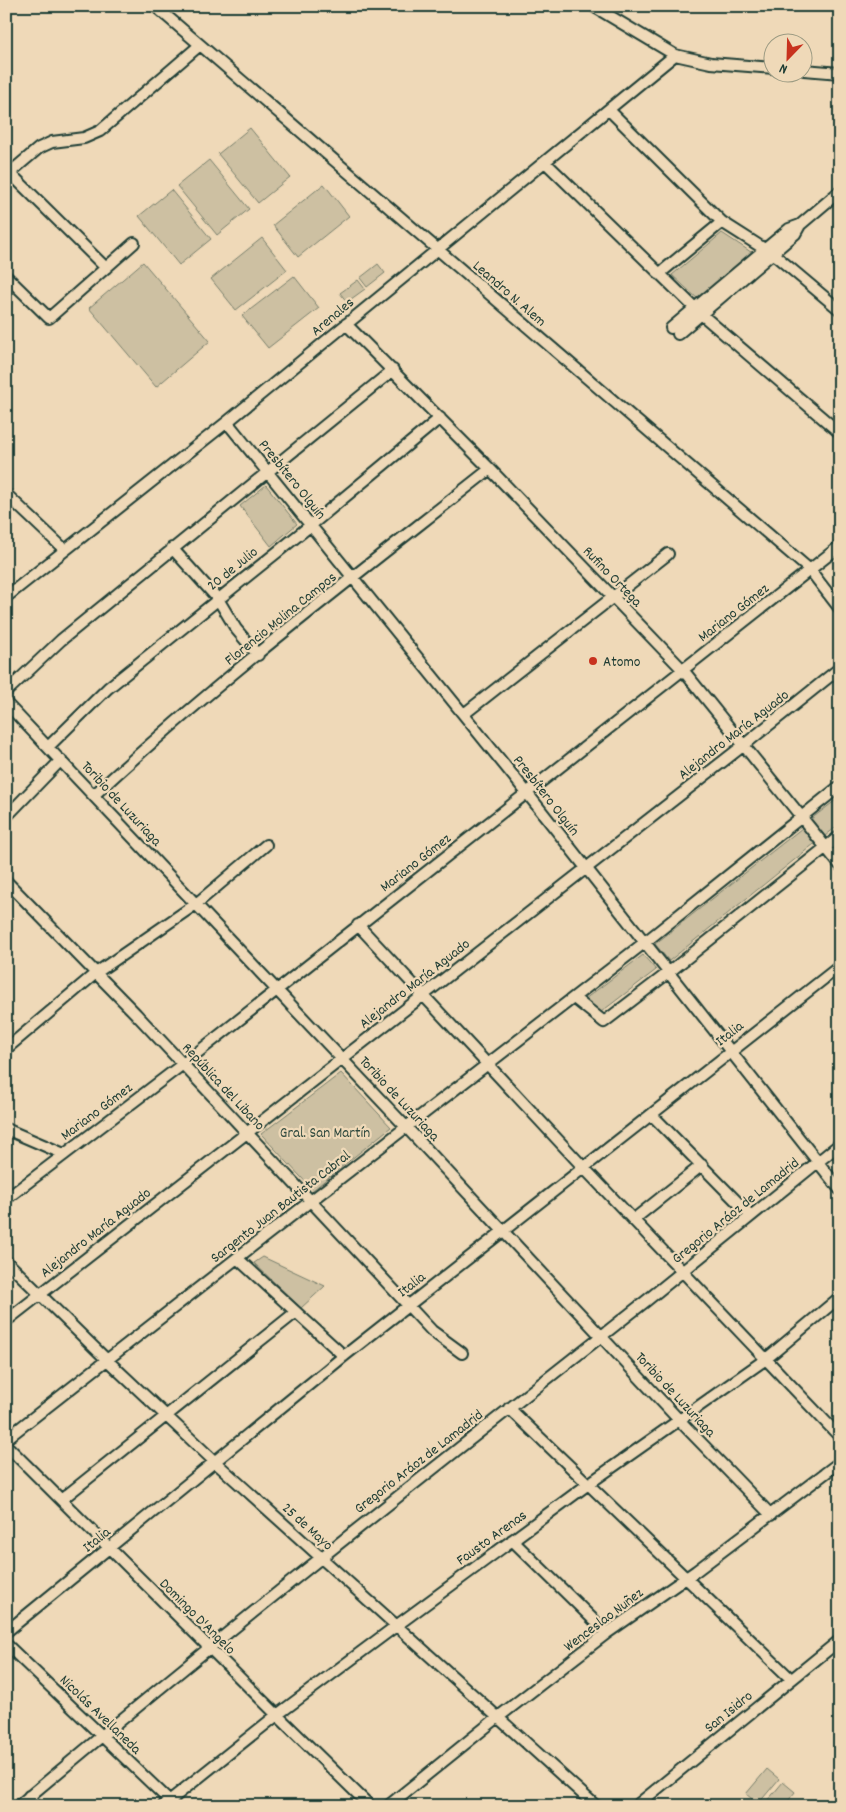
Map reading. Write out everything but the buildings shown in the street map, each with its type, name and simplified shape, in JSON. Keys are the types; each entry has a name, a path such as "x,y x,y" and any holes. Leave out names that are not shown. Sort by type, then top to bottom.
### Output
{"street":[{"name":"Leandro N. Alem","path":"155,6 810,570 840,609"},
{"path":"593,6 674,56 712,63 764,67"},
{"path":"106,268 7,172 39,148 52,142 84,138 100,131 200,45"},
{"name":"Arenales","path":"6,597 228,422 674,56"},
{"path":"814,71 840,74"},
{"path":"609,110 722,222 768,252 840,310"},
{"path":"545,162 698,312 840,432"},
{"path":"674,331 768,252 795,234 800,226 840,191"},
{"path":"660,274 722,222"},
{"path":"6,276 49,318 134,243"},
{"name":"Rufino Ortega","path":"346,324 490,469 683,670 840,865"},
{"path":"6,692 61,640 393,370"},
{"name":"20 de Julio","path":"48,747 108,688 311,525 440,418"},
{"name":"Presbítero Olguín","path":"228,422 527,793 644,944 840,1190"},
{"name":"Florencio Molina Campos","path":"94,795 154,739 490,469"},
{"path":"8,498 65,550"},
{"name":"Mariano Gómez","path":"6,1199 182,1064 840,546"},
{"path":"172,548 218,599 236,629 258,655"},
{"path":"464,714 668,554"},
{"name":"Alejandro María Aguado","path":"6,1321 840,668"},
{"name":"Toribio de Luzuriaga","path":"6,703 680,1421 771,1515"},
{"path":"6,817 61,760"},
{"name":"Sargento Juan Bautista Cabral","path":"6,1439 644,944 840,786"},
{"path":"574,998 604,1022 668,974 840,836"},
{"path":"6,1049 96,973 196,904 266,845"},
{"name":"República del Libano","path":"6,881 247,1132 432,1331 462,1353"},
{"path":"358,926 682,1272 840,1437"},
{"name":"Italia","path":"6,1632 344,1356 840,966"},
{"path":"652,1114 751,1216"},
{"path":"6,1129 64,1154"},
{"name":"Gregorio Aráoz de Lamadrid","path":"18,1806 102,1734 320,1558 682,1272 840,1144"},
{"path":"633,1220 702,1165"},
{"path":"237,1258 344,1356"},
{"name":"25 de Mayo","path":"6,1261 214,1461 596,1806"},
{"name":"Fausto Arenas","path":"169,1804 276,1715 512,1540 766,1359 840,1297"},
{"path":"61,1500 296,1312"},
{"path":"509,1408 791,1679"},
{"name":"Domingo D'Angelo","path":"6,1445 276,1715 370,1806"},
{"name":"Wenceslao Nuñez","path":"388,1806 607,1633 771,1515 840,1462"},
{"path":"512,1540 607,1633"},
{"name":"Nicolás Avellaneda","path":"6,1644 102,1734 169,1804"},
{"name":"San Isidro","path":"636,1806 791,1679 837,1646"},
{"path":"29,1796 36,1806"}],"green space":[{"path":"250,128 290,177 258,203 218,154"},
{"path":"209,160 249,209 217,235 177,186"},
{"path":"324,184 349,216 298,257 273,225"},
{"path":"171,190 211,239 179,265 139,216"},
{"path":"722,233 754,254 699,300 672,275"},
{"path":"262,238 287,270 236,310 211,279"},
{"path":"143,262 210,341 156,387 89,308"},
{"path":"378,264 385,273 367,287 360,278"},
{"path":"294,276 319,308 268,348 242,316"},
{"path":"358,280 365,289 347,302 340,293"},
{"path":"266,485 297,524 271,546 240,506"},
{"path":"840,797 840,824 825,836 811,819"},
{"path":"802,828 814,844 669,961 655,944"},
{"path":"643,955 656,970 601,1012 585,999"},
{"name":"Gral. San Martín","path":"341,1073 391,1127 313,1190 261,1134"},
{"path":"263,1257 325,1286 301,1308 254,1263"},
{"path":"767,1769 779,1779 758,1804 746,1794"},
{"path":"783,1782 795,1792 784,1806 763,1806"}],"place":[{"name":"Atomo","path":"593,661"}]}
